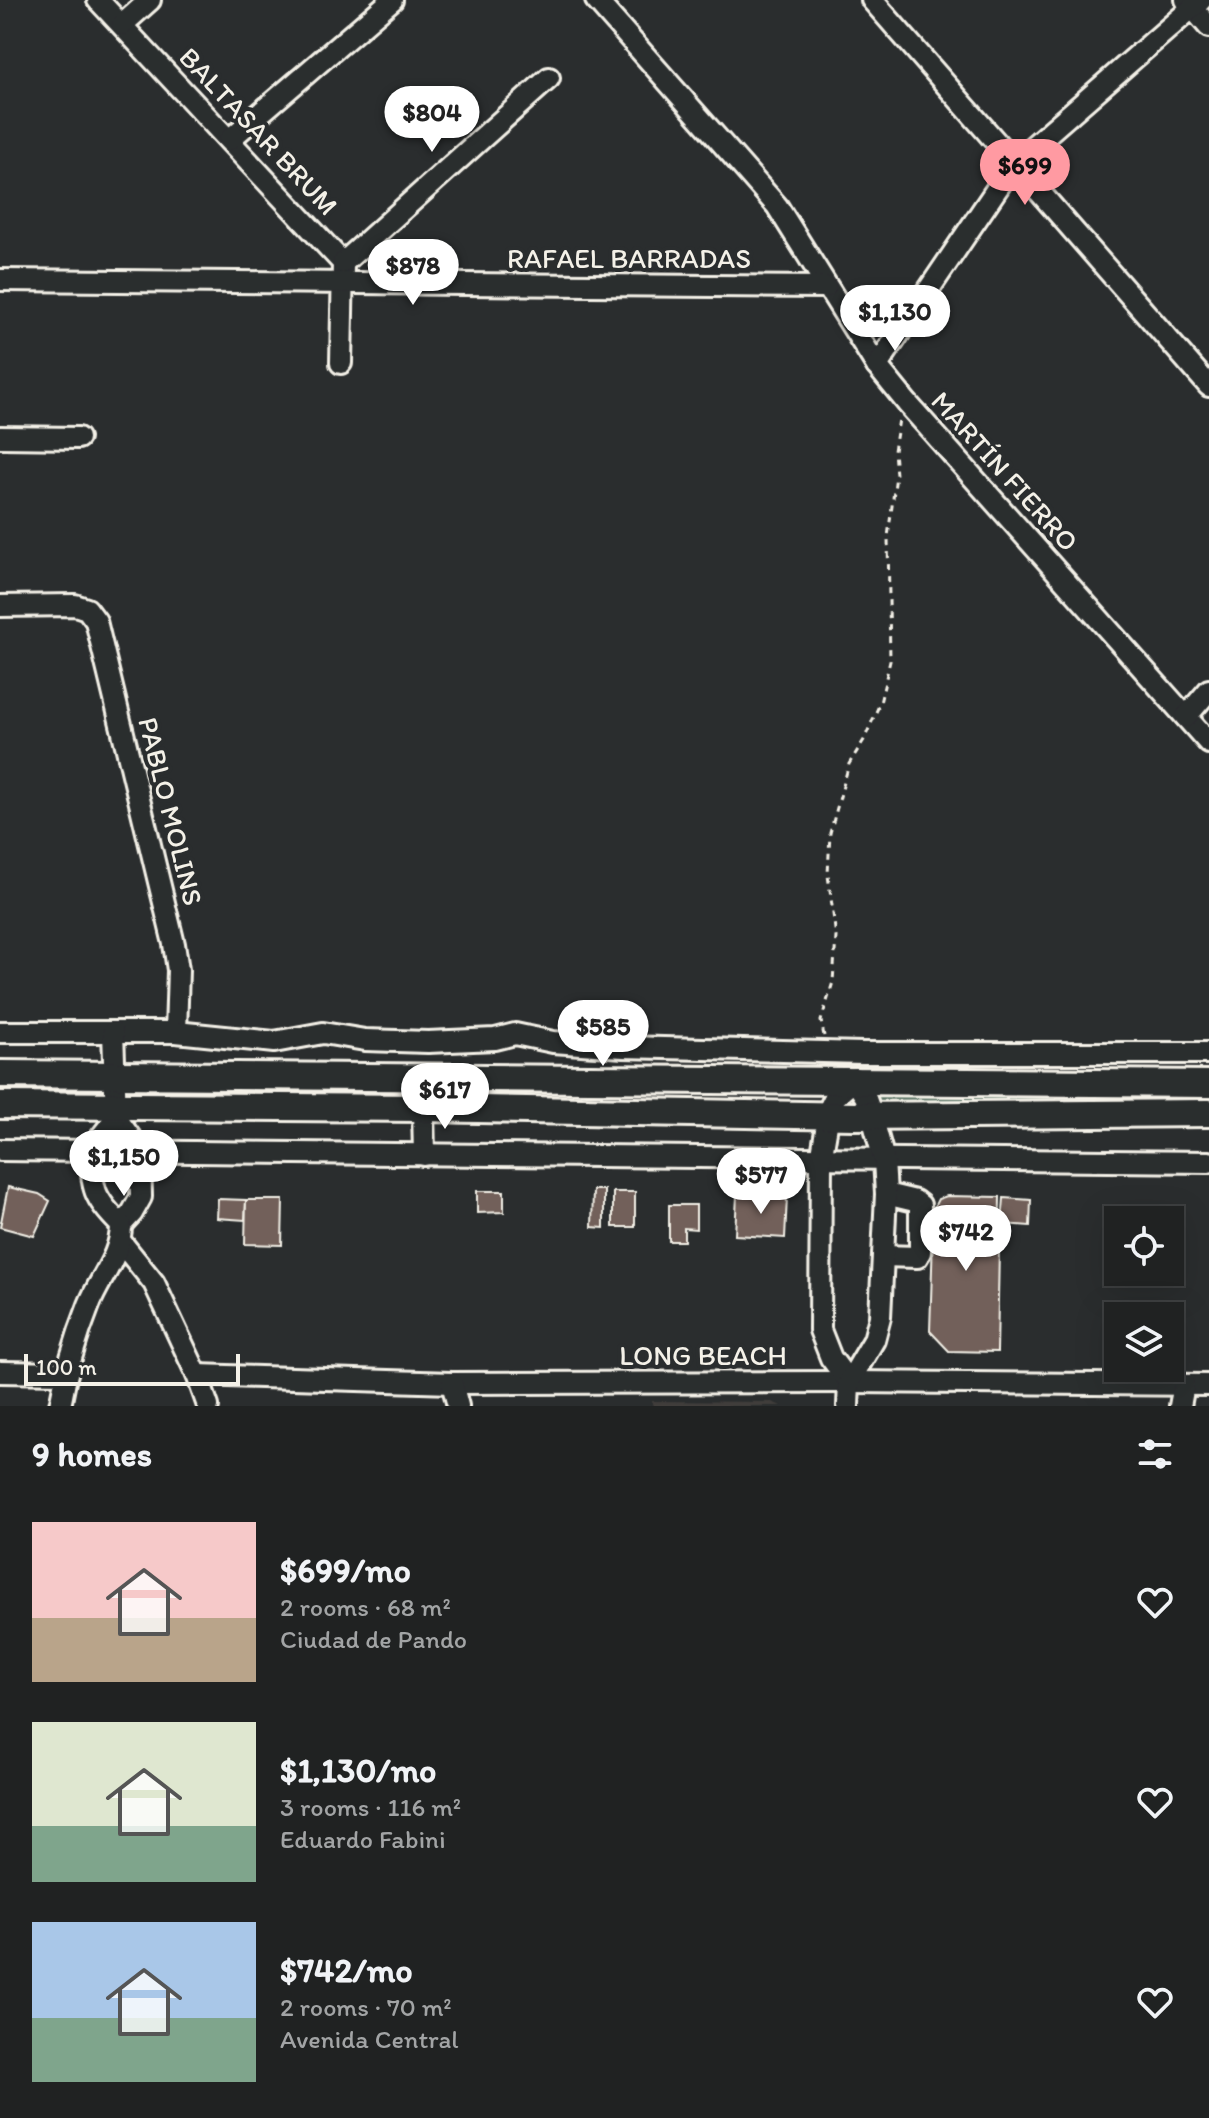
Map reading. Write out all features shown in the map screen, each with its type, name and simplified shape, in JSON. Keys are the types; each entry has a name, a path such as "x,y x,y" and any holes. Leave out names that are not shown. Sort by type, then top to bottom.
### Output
{"main road":[{"path":"0,1074 1209,1084"},
{"path":"0,1105 116,1112 423,1108 826,1116 1209,1113"}],"street":[{"name":"BALTASAR BRUM","path":"98,0 343,263"},
{"path":"122,25 150,0"},
{"path":"229,140 392,0"},
{"name":"MARTÍN FIERRO","path":"596,0 777,206 877,366 907,403 1209,743"},
{"path":"872,0 1209,386"},
{"path":"877,366 1015,162 1193,2 1209,27"},
{"path":"341,363 343,263 549,78"},
{"name":"RAFAEL BARRADAS","path":"0,280 826,287"},
{"path":"0,437 78,438"},
{"name":"PABLO MOLINS","path":"0,606 75,605 87,609 96,621 168,916 178,970 176,1032"},
{"path":"1186,717 1209,690"},
{"path":"0,1032 176,1032 274,1042 323,1033 365,1040 428,1042 495,1039 515,1034 553,1042 624,1047 863,1053 1209,1053"},
{"path":"60,1406 65,1373 90,1302 141,1197 140,1151 116,1112 113,1032"},
{"path":"849,1382 831,1358 820,1330 821,1160 826,1116 835,1097 855,1081 863,1053"},
{"path":"848,1406 849,1382 874,1340 880,1317 886,1194 884,1160 872,1116 865,1096 855,1081"},
{"path":"423,1108 424,1155"},
{"path":"116,1112 91,1150 92,1187 154,1283 208,1406"},
{"path":"0,1150 1209,1162"},
{"path":"883,1256 917,1257 920,1252 920,1205 886,1194"},
{"path":"0,1372 65,1373"},
{"name":"LONG BEACH","path":"197,1375 452,1383 1209,1385"},
{"path":"452,1383 458,1406"},
{"path":"1180,1406 1184,1385"}],"path":[{"path":"825,1052 821,1021 833,982 836,937 828,875 830,833 849,764 864,740 880,703 890,661 888,537 896,475 894,451 897,422 907,403"}],"shaded area":[{"path":"652,1401 772,1402 781,1406 653,1406"}],"green space":[{"path":"1209,1092 1209,1105 871,1104 866,1093"}],"building":[{"path":"8,1187 39,1194 50,1201 34,1236 0,1227"},
{"path":"593,1190 604,1190 604,1228 592,1227"},
{"path":"477,1191 504,1191 504,1212 477,1213"},
{"path":"613,1192 635,1192 635,1227 613,1227"},
{"path":"737,1195 787,1197 785,1238 735,1235"},
{"path":"947,1196 1000,1197 997,1352 949,1351 930,1331 934,1207 938,1199"},
{"path":"1004,1198 1031,1200 1030,1226 1002,1224"},
{"path":"218,1199 246,1200 245,1220 217,1218"},
{"path":"246,1200 283,1200 282,1245 245,1244"},
{"path":"669,1205 696,1205 696,1229 684,1228 684,1241 669,1241"}]}
